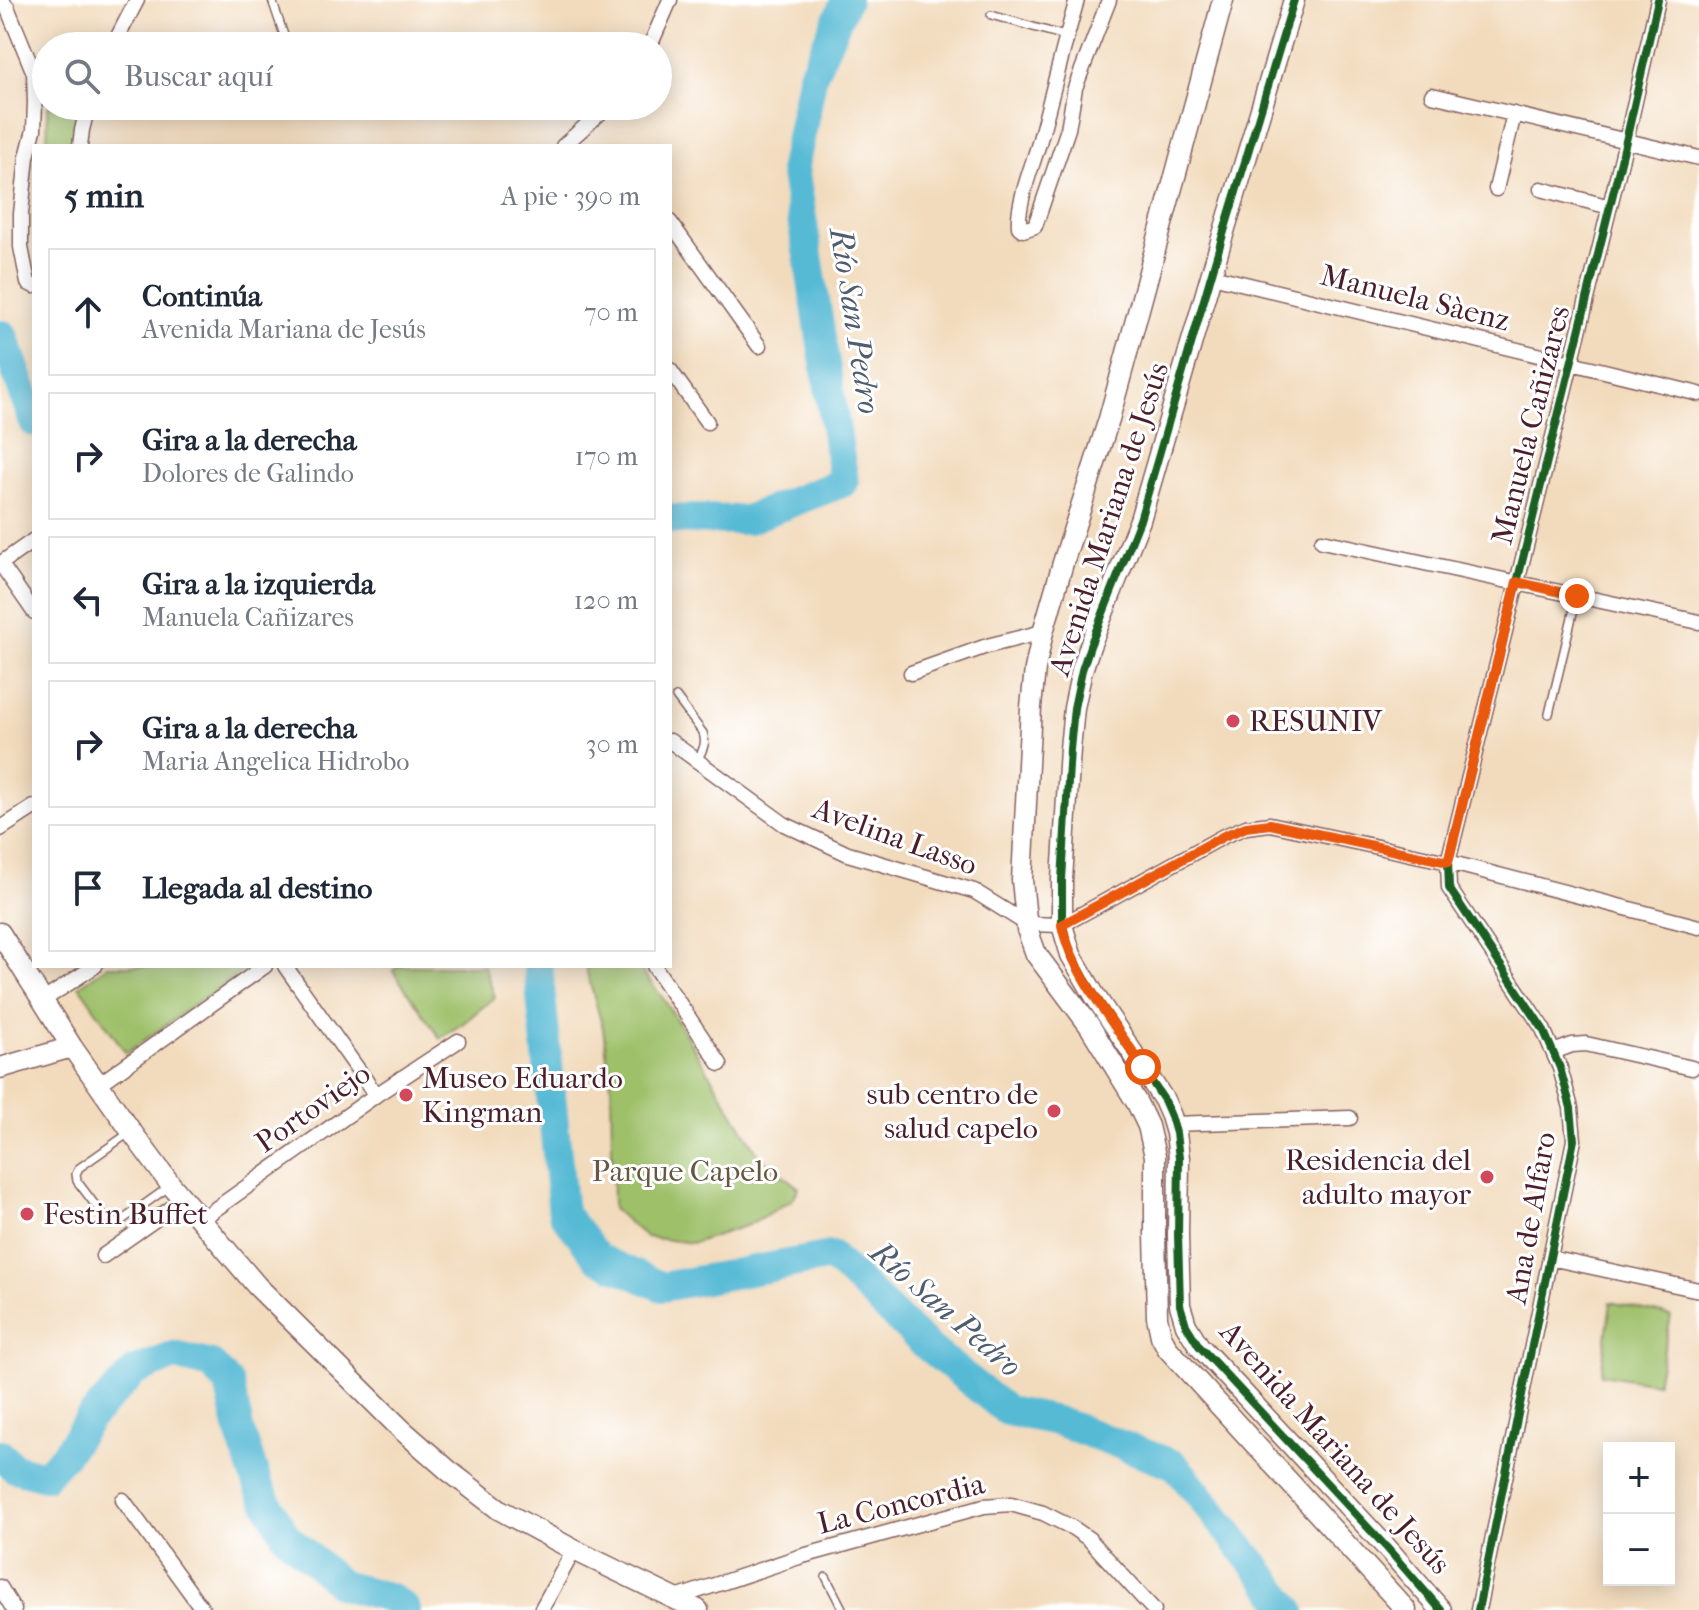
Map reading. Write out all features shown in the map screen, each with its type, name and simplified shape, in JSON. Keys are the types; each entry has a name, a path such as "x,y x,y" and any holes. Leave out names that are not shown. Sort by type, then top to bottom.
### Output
{"street":[{"path":"120,32 137,0"},
{"path":"656,32 670,0"},
{"path":"1077,0 1026,185 1019,221 1019,227 1023,230 1035,226 1068,129 1075,88 1109,0"},
{"name":"Avenida Mariana de Jesús","path":"1223,0 1109,419 1063,563 1035,669 1022,880 1027,924 1036,954 1089,1025 1148,1126 1155,1156 1156,1297 1161,1336 1178,1362 1406,1610"},
{"name":"Avenida Mariana de Jesús","path":"1294,0 1140,520 1082,670 1070,749 1062,925 1071,955 1164,1100 1173,1124 1179,1158 1180,1305 1186,1325 1199,1346 1441,1610"},
{"name":"Manuela Cañizares","path":"1448,862 1658,0"},
{"path":"4,3 32,68"},
{"path":"1432,95 1699,158"},
{"path":"1496,189 1514,114"},
{"path":"32,285 28,283 21,247 24,185 34,120"},
{"path":"80,144 84,120"},
{"path":"565,144 592,120"},
{"path":"1541,189 1610,207"},
{"path":"672,225 759,346"},
{"name":"Manuela Sàenz","path":"1212,276 1699,394"},
{"path":"672,373 707,422"},
{"path":"32,541 0,564 32,609"},
{"path":"1322,541 1699,622"},
{"path":"911,673 987,646 1043,632"},
{"name":"Avelina Lasso","path":"672,742 784,824 848,854 974,891 1027,924"},
{"path":"0,829 32,808"},
{"path":"1027,924 1062,925 1224,836 1246,827 1270,824 1448,862 1699,927"},
{"name":"Ana de Alfaro","path":"1448,862 1449,888 1543,1029 1560,1068 1571,1108 1574,1140 1478,1610"},
{"path":"0,933 72,1047 177,1192 257,1286 401,1429 500,1510 698,1610"},
{"path":"42,1001 92,968"},
{"path":"98,1085 262,968"},
{"path":"286,968 376,1095"},
{"path":"655,968 720,1064"},
{"name":"Portoviejo","path":"200,1220 458,1041"},
{"path":"1553,1052 1586,1044 1692,1068"},
{"path":"0,1068 72,1047"},
{"path":"1173,1124 1350,1118"},
{"path":"103,1256 177,1192"},
{"path":"1550,1258 1699,1290"},
{"path":"1161,1336 1186,1325"},
{"path":"123,1500 203,1610"},
{"name":"La Concordia","path":"676,1598 799,1557 984,1506 1011,1504 1043,1513 1089,1539 1154,1610"},
{"path":"541,1610 574,1550"},
{"path":"0,1587 8,1605"}],"lane":[{"path":"272,0 283,32"},
{"path":"991,15 1065,36"},
{"path":"1549,714 1577,596"},
{"path":"676,697 705,739 697,761"},
{"path":"131,1131 79,1168 77,1181 112,1224 177,1192"},
{"path":"826,1577 843,1610"}],"green space":[{"path":"48,120 86,120 85,144 47,144"},
{"path":"105,968 247,968 126,1053 79,986"},
{"path":"396,968 485,968 495,997 440,1038 393,971"},
{"name":"Parque Capelo","path":"586,968 640,968 665,1001 760,1157 799,1188 792,1200 748,1225 693,1243 646,1237 613,1209 611,1087 603,1028"},
{"path":"1611,1302 1671,1316 1657,1383 1601,1374"}],"waterway":[{"name":"Río San Pedro","path":"672,519 746,520 844,482 794,168 813,74 846,0"},
{"path":"0,336 3,335 32,416"},
{"name":"Río San Pedro","path":"538,968 563,1213 598,1258 662,1287 831,1256 924,1344 1007,1411 1057,1421 1175,1465 1291,1610"},
{"path":"0,1454 14,1468 45,1476 90,1418 135,1371 175,1356 212,1365 229,1384 240,1432 258,1485 286,1536 341,1585 391,1598 406,1610"}],"cycle path":[{"path":"1294,0 1140,520 1082,670 1070,749 1062,925 1071,955 1164,1100 1171,1116 1179,1158 1180,1305 1186,1325 1199,1346 1441,1610"},
{"path":"1478,1610 1574,1140 1571,1108 1560,1068 1543,1029 1449,888 1448,862 1658,0"}],"place":[{"name":"RESUNIV","path":"1233,721"},
{"name":"Museo Eduardo Kingman","path":"406,1095"},
{"name":"sub centro de salud capelo","path":"1054,1111"},
{"name":"Residencia del adulto mayor","path":"1487,1177"},
{"name":"Festin Buffet","path":"27,1214"}],"route":[{"path":"1143,1067 1071,955 1062,925 1246,827 1270,824 1448,862 1517,582 1577,596"}]}
